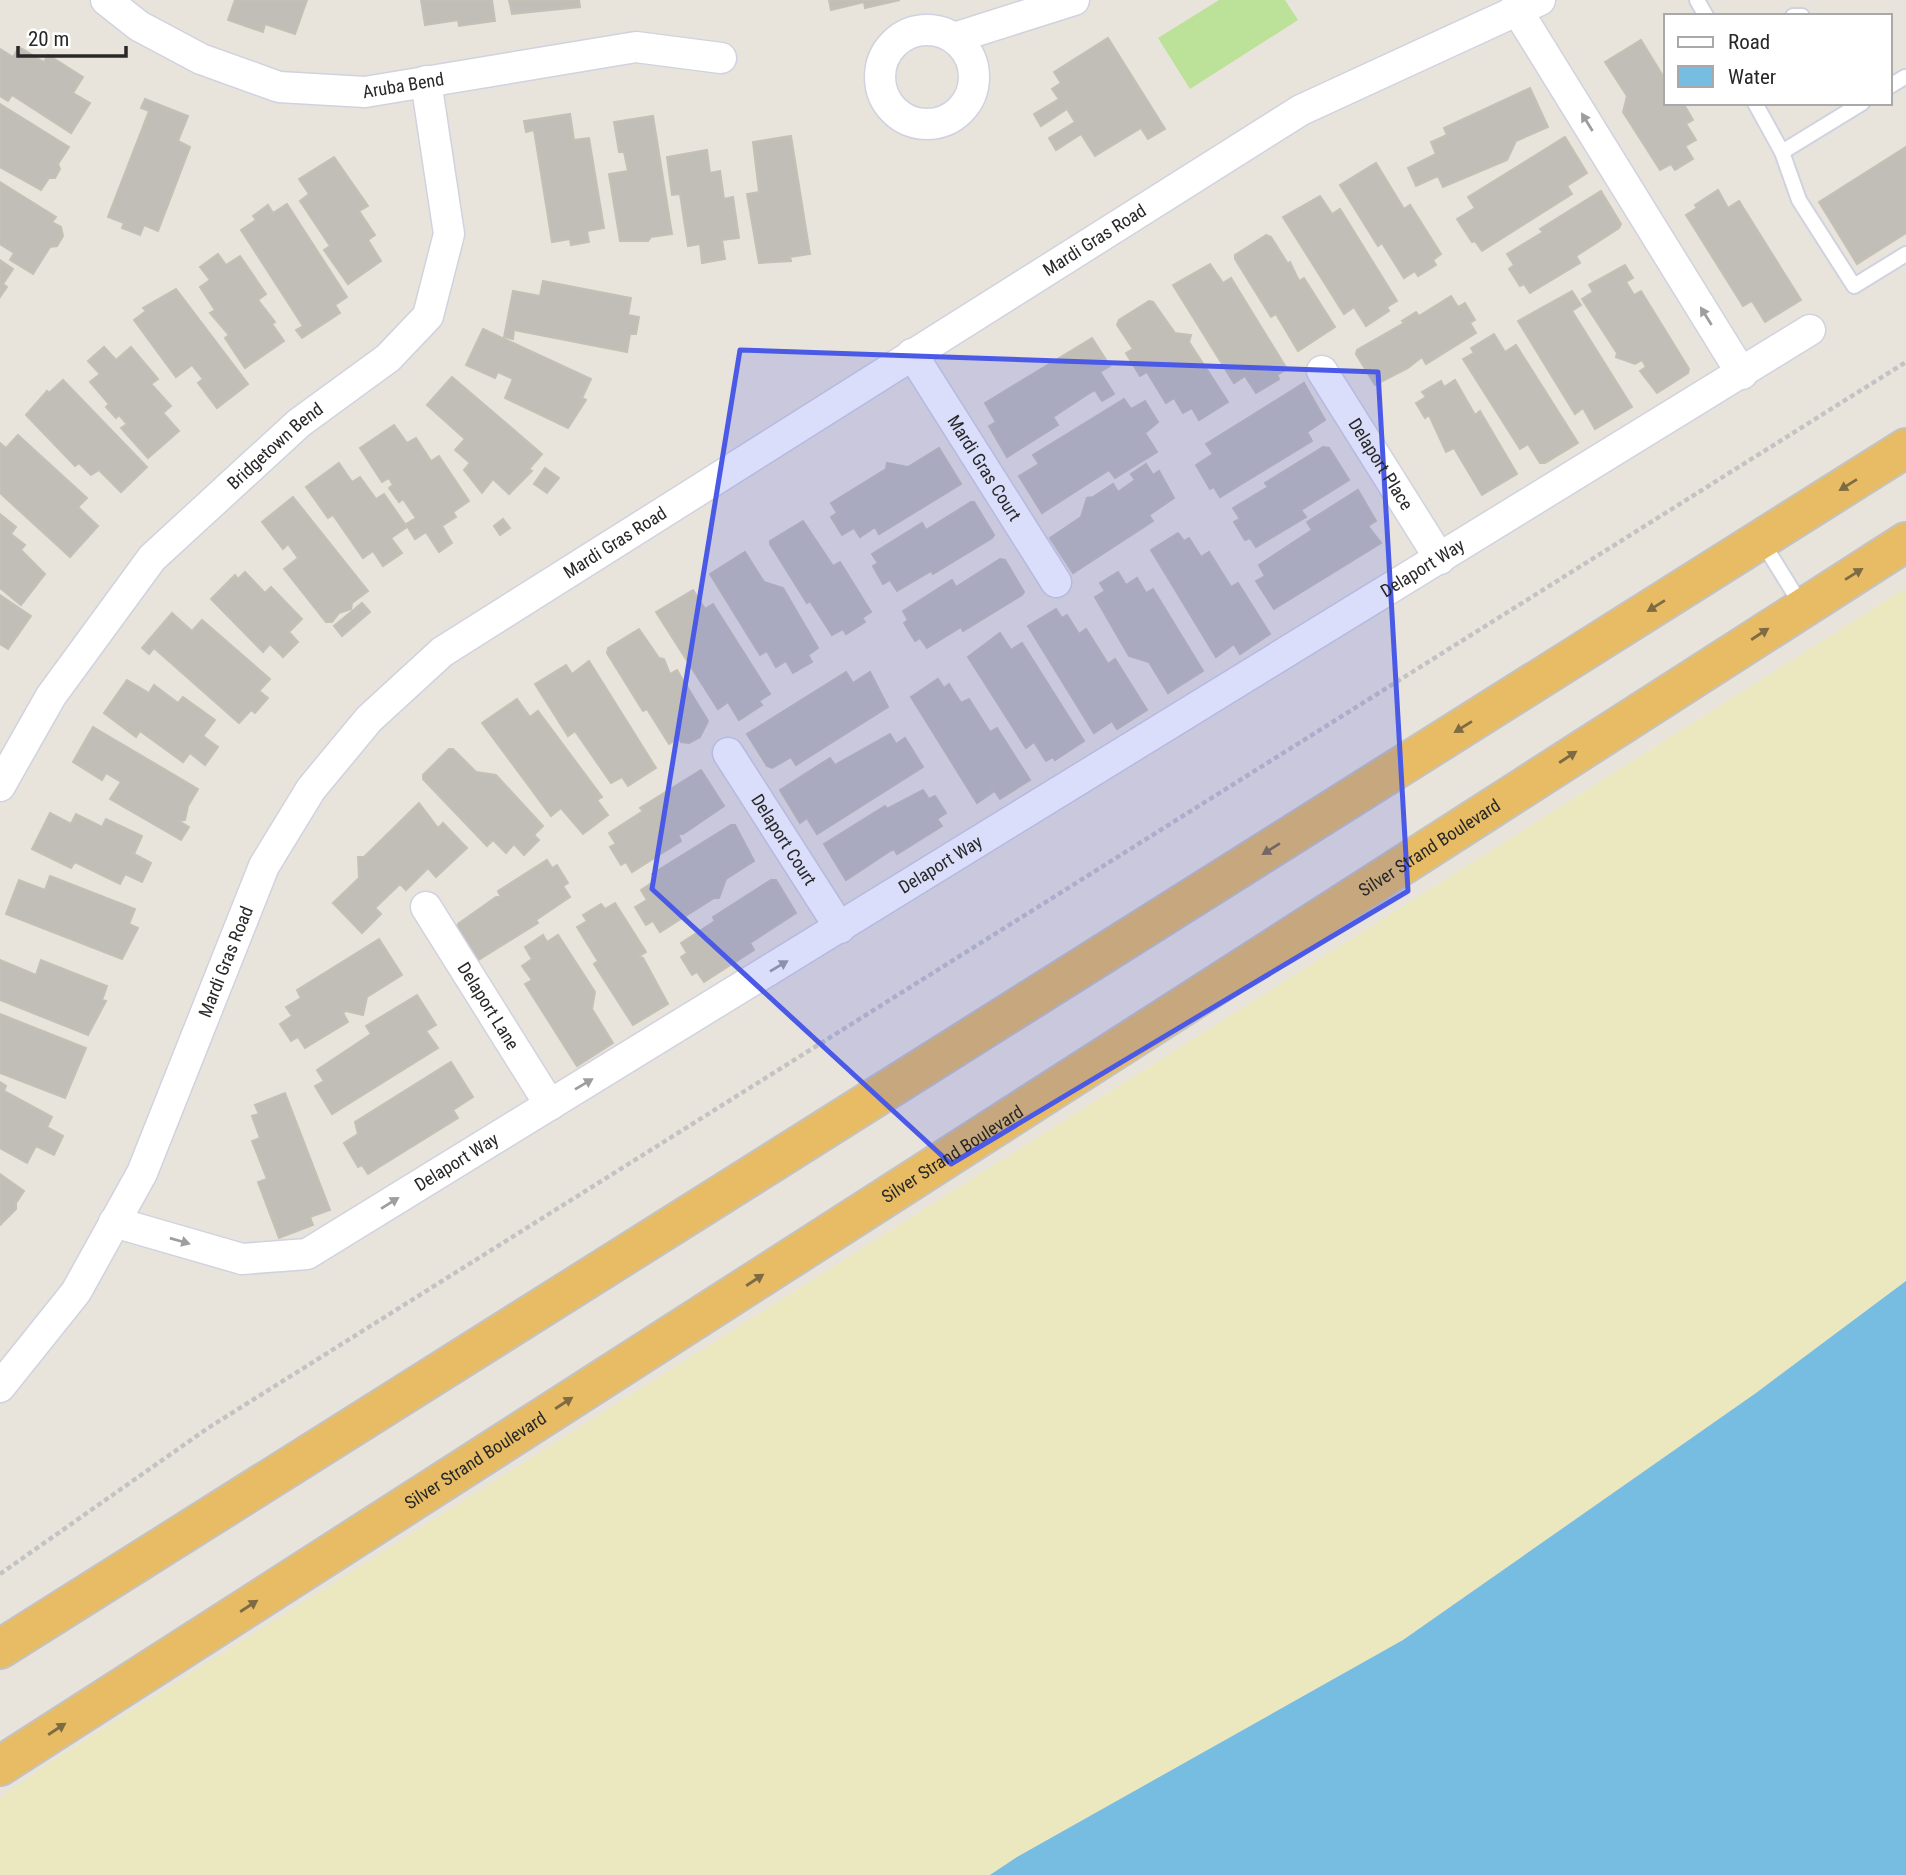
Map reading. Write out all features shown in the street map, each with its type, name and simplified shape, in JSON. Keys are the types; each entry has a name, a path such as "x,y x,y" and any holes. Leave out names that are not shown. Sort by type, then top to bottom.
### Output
{"highway":[{"path":"0,1649 1906,448"},
{"name":"Silver Strand Boulevard","path":"0,1766 1906,542"}],"street":[{"name":"Aruba Bend","path":"106,0 139,26 201,59 279,87 365,92 636,47 721,58"},
{"path":"954,38 1074,0"},
{"path":"1525,3 1742,374"},
{"name":"Mardi Gras Road","path":"0,1387 76,1292 142,1173 264,866 311,789 369,719 442,652 1301,110 1525,3"},
{"name":"Bridgetown Bend","path":"0,786 51,696 152,558 299,423 388,358 428,316 449,234 426,81"},
{"name":"Delaport Way","path":"114,1222 242,1259 307,1254 840,929 1810,330"},
{"name":"Mardi Gras Court","path":"912,354 1056,582"},
{"name":"Delaport Place","path":"1322,371 1440,559"},
{"name":"Delaport Court","path":"728,753 840,929"},
{"name":"Delaport Lane","path":"426,907 550,1105"}],"lane":[{"path":"1756,105 1782,152 1799,200 1854,286 1906,254"},
{"path":"1782,152 1853,106"},
{"path":"1761,540 1803,607"}],"path":[{"path":"0,1574 220,1421 1906,362"}],"highlighted area":[{"path":"740,350 1378,372 1408,891 951,1164 652,889"}],"sand":[{"path":"1906,588 1906,1281 1756,1393 1403,1640 1017,1857 990,1875 0,1875 0,1798 49,1763"}],"green space":[{"path":"1219,0 1285,0 1298,20 1190,89 1158,38"}],"water":[{"path":"1906,1281 1906,1875 990,1875 1017,1857 1403,1640 1756,1393"}],"building":[{"path":"235,0 307,0 295,34 265,24 263,32 228,20"},
{"path":"421,0 492,0 495,21 459,26 458,20 425,25"},
{"path":"509,0 579,0 580,7 512,14"},
{"path":"829,0 900,0 865,8 864,2 831,10"},
{"path":"1108,38 1165,129 1148,139 1141,128 1095,156 1081,134 1056,150 1049,138 1075,122 1067,109 1041,126 1034,114 1059,99 1052,89 1061,83 1054,72"},
{"path":"1641,40 1664,78 1664,105 1684,105 1693,120 1686,124 1696,140 1685,146 1693,159 1675,170 1671,164 1660,170 1623,112 1627,96 1605,62"},
{"path":"19,47 44,62 48,55 83,77 73,93 90,103 71,133 12,95 8,101 0,96 0,49 13,57"},
{"path":"1530,88 1548,127 1516,141 1507,160 1443,187 1438,176 1416,186 1408,168 1436,154 1431,142 1447,135 1444,128"},
{"path":"145,99 188,116 178,141 190,147 158,231 144,225 140,235 122,228 124,223 108,217 149,111 141,108"},
{"path":"0,104 69,147 58,164 60,169 55,178 49,178 41,190 0,167"},
{"path":"570,114 574,140 589,138 604,228 587,231 589,242 571,245 570,239 552,242 534,130 526,132 524,121"},
{"path":"653,116 672,234 651,237 648,241 620,241 609,174 628,171 624,152 619,152 614,122"},
{"path":"791,136 810,254 790,257 791,261 759,263 747,194 759,192 753,142"},
{"path":"1565,137 1587,173 1567,186 1572,194 1482,251 1475,241 1472,242 1457,219 1475,208 1468,197"},
{"path":"1906,147 1906,233 1857,264 1819,202"},
{"path":"707,150 710,173 720,171 724,199 733,197 739,238 722,240 725,259 702,263 700,244 688,246 680,194 672,195 667,157"},
{"path":"334,157 368,206 359,211 375,235 368,240 381,261 348,284 324,250 330,246 300,201 309,194 299,179"},
{"path":"1376,163 1404,209 1410,205 1441,254 1433,260 1436,265 1418,276 1415,271 1404,278 1382,243 1378,246 1340,185"},
{"path":"0,182 56,217 52,222 61,227 63,236 57,246 50,247 33,274 10,260 14,253 0,244"},
{"path":"1718,190 1728,208 1739,201 1801,300 1765,322 1752,301 1743,306 1686,215 1697,208 1695,205"},
{"path":"1601,191 1621,224 1619,228 1576,256 1580,263 1530,293 1524,284 1520,286 1509,269 1514,265 1507,254 1543,232 1540,229"},
{"path":"1320,196 1332,214 1340,209 1397,301 1387,307 1389,311 1366,326 1354,307 1344,314 1283,217"},
{"path":"287,204 347,297 335,305 340,313 302,338 296,330 303,326 241,230 256,220 253,216 268,205 273,213"},
{"path":"1266,235 1271,237 1288,264 1290,262 1299,281 1304,278 1335,327 1298,351 1276,314 1271,317 1235,259 1235,255"},
{"path":"218,254 226,265 240,256 266,294 258,300 275,322 272,324 284,341 245,368 225,338 229,335 210,313 215,310 200,287 210,280 200,267"},
{"path":"0,260 13,269 3,284 7,287 0,297"},
{"path":"1210,264 1223,283 1231,278 1287,369 1277,375 1279,379 1256,393 1245,376 1234,383 1173,285"},
{"path":"1625,265 1633,278 1626,282 1634,295 1641,291 1689,369 1688,373 1657,393 1640,371 1646,367 1642,360 1635,364 1616,357 1617,353 1582,299 1593,292 1589,285"},
{"path":"543,281 631,298 628,315 639,317 636,334 630,334 627,352 514,330 513,339 504,337 513,291 540,296"},
{"path":"176,289 248,384 217,408 198,383 203,379 192,365 176,377 134,320 146,311 143,308"},
{"path":"1572,291 1581,305 1572,311 1632,407 1595,429 1583,408 1575,414 1518,321"},
{"path":"1451,296 1458,307 1465,303 1475,320 1470,323 1476,333 1426,364 1422,357 1408,368 1375,385 1356,354 1357,350 1404,323 1402,321 1416,312 1419,316"},
{"path":"1149,301 1153,302 1175,333 1191,335 1189,342 1228,402 1199,420 1192,408 1183,413 1174,398 1166,403 1147,372 1140,376 1126,353 1133,349 1117,325 1119,320"},
{"path":"483,329 591,379 582,398 586,400 568,428 505,398 513,379 498,372 495,378 466,365"},
{"path":"1494,334 1505,352 1516,345 1578,443 1545,463 1540,463 1528,444 1520,449 1463,359 1474,353 1471,348"},
{"path":"1092,338 1110,366 1100,372 1114,394 1102,401 1095,390 1088,394 1053,417 1058,425 1007,457 989,426 996,422 985,403"},
{"path":"104,347 116,360 131,347 158,379 151,384 171,406 163,413 179,431 148,458 121,428 127,424 119,415 116,418 106,407 109,404 90,382 100,374 88,361"},
{"path":"452,377 542,454 529,469 532,471 509,494 493,479 482,493 464,470 470,463 455,450 465,439 427,405"},
{"path":"63,380 147,467 121,492 99,470 91,475 79,463 75,466 26,415 47,391 49,393"},
{"path":"1455,380 1475,415 1480,411 1517,474 1482,495 1454,448 1446,452 1429,415 1425,418 1416,403 1426,397 1422,392 1441,381 1444,387"},
{"path":"1304,383 1325,420 1307,432 1312,441 1220,497 1214,487 1210,489 1196,465 1213,454 1206,444"},
{"path":"1124,399 1131,409 1145,401 1158,422 1145,433 1157,452 1115,478 1109,470 1042,513 1019,476 1039,464 1033,455"},
{"path":"394,425 407,443 416,438 431,461 439,456 469,501 453,512 456,517 442,526 452,543 439,552 426,532 415,539 406,524 416,518 403,499 399,502 389,488 393,485 389,478 382,482 360,448"},
{"path":"18,435 87,498 78,507 98,526 70,557 0,493 0,443 6,448"},
{"path":"1323,447 1329,448 1349,480 1301,510 1306,517 1256,547 1250,538 1245,540 1234,522 1240,519 1233,508 1268,487 1265,483"},
{"path":"939,448 961,484 879,534 875,527 860,537 854,528 842,535 831,517 837,513 831,503 886,469 887,463 908,467"},
{"path":"339,463 352,482 360,477 376,499 384,494 407,527 391,538 402,553 383,566 373,551 363,558 333,515 328,518 306,487"},
{"path":"1146,464 1153,475 1159,471 1174,498 1149,515 1153,521 1073,573 1050,538 1081,517 1087,498 1113,484 1118,492 1135,480 1131,474"},
{"path":"545,468 559,478 547,493 534,484"},
{"path":"1358,490 1376,521 1368,526 1381,543 1274,609 1256,581 1265,576 1259,565 1312,530 1307,522"},
{"path":"293,497 368,591 352,603 351,609 339,613 332,622 326,622 284,569 298,558 288,544 283,549 262,522"},
{"path":"974,502 994,535 992,538 933,574 931,571 897,591 890,580 883,584 873,566 878,563 872,554 922,523 926,530"},
{"path":"0,514 16,527 11,534 25,545 21,550 45,574 21,605 0,588"},
{"path":"503,519 510,528 500,535 494,526"},
{"path":"803,521 833,566 840,562 871,612 862,618 865,622 846,634 843,629 832,635 810,601 807,603 770,544 770,541"},
{"path":"1178,533 1184,541 1189,538 1201,557 1209,552 1231,587 1238,583 1270,634 1240,654 1234,644 1216,657 1151,550"},
{"path":"745,552 764,582 783,588 818,648 808,655 812,662 793,673 786,661 776,667 767,651 760,655 710,574"},
{"path":"1000,559 1005,560 1024,592 1022,595 963,631 961,627 927,648 920,638 915,641 904,623 908,620 903,611 952,580 956,587"},
{"path":"245,572 265,593 271,587 302,619 289,632 298,642 283,657 270,644 263,652 211,599 235,575 238,579"},
{"path":"1118,572 1126,585 1137,578 1146,593 1153,589 1203,671 1168,693 1149,662 1129,656 1095,597 1105,591 1100,583"},
{"path":"693,590 705,609 713,604 770,694 759,701 762,705 739,720 728,702 718,709 656,612"},
{"path":"0,595 31,616 8,649 0,644"},
{"path":"362,603 370,612 342,636 334,626"},
{"path":"1056,609 1062,618 1067,615 1079,634 1086,629 1108,664 1115,659 1147,710 1117,729 1112,721 1094,733 1028,626"},
{"path":"172,613 192,631 202,620 270,679 259,691 268,698 255,713 251,710 239,723 154,648 149,654 142,648"},
{"path":"639,629 659,658 664,659 670,674 677,670 708,721 700,737 689,743 681,742 679,738 669,744 647,709 643,711 607,653 608,648"},
{"path":"1000,633 1011,650 1022,643 1084,741 1055,760 1053,757 1046,761 1034,742 1026,748 968,657"},
{"path":"589,661 656,768 628,786 622,777 611,783 575,731 568,736 535,684 566,665 572,674"},
{"path":"846,672 853,683 870,672 888,707 796,765 791,757 772,768 767,766 747,734"},
{"path":"938,679 944,688 949,684 961,703 969,699 990,732 997,728 1030,780 1000,799 988,781 993,792 977,803 911,697"},
{"path":"127,680 149,693 154,685 178,703 183,697 215,720 203,736 218,747 205,765 190,753 183,762 140,731 136,737 104,713"},
{"path":"517,699 530,717 538,711 602,797 597,800 608,815 583,834 561,808 551,816 482,723"},
{"path":"93,727 198,789 188,806 185,820 179,821 189,827 181,840 110,799 121,782 106,773 102,780 73,762"},
{"path":"890,734 896,744 905,738 923,767 817,834 807,818 800,823 780,790 830,758 835,765"},
{"path":"449,749 453,749 476,772 496,775 543,826 534,835 539,840 524,855 514,844 506,853 493,840 487,846 423,779 423,775"},
{"path":"701,770 724,806 683,834 678,834 681,841 632,872 626,862 621,865 610,847 616,844 609,833 643,811 640,808"},
{"path":"923,790 929,799 935,796 946,813 937,819 942,826 897,854 894,849 890,851 846,880 824,844 885,806 887,809"},
{"path":"419,803 438,828 443,823 467,848 436,877 428,868 406,890 400,884 375,908 381,914 362,933 333,903 359,878 358,857 364,857"},
{"path":"50,813 71,824 76,814 102,827 106,819 142,836 134,854 151,863 142,882 125,874 120,884 75,862 71,868 32,849"},
{"path":"735,825 754,861 726,879 719,898 714,898 660,932 653,921 646,925 635,907 647,900 641,890 656,880 652,874"},
{"path":"547,860 552,868 557,865 568,883 563,886 570,897 536,920 538,923 477,961 456,929 458,924 496,897 501,897 498,891"},
{"path":"50,876 135,909 129,924 138,928 122,959 6,914 19,880 45,890"},
{"path":"771,880 776,880 796,913 750,943 754,950 704,982 697,972 692,975 681,957 687,953 681,943 715,921 713,917"},
{"path":"615,903 646,952 638,957 643,958 668,1004 633,1025 594,964 598,961 577,927 587,921 583,915 601,904 605,909"},
{"path":"543,935 547,942 558,935 595,992 592,1009 613,1043 577,1066 525,984 532,980 522,966 532,959 525,947"},
{"path":"379,939 402,975 367,997 363,1015 346,1011 343,1013 348,1022 305,1048 298,1037 291,1041 280,1024 292,1016 286,1007 301,998 297,990"},
{"path":"0,960 36,975 41,960 107,986 102,1000 106,1001 88,1035 0,1000"},
{"path":"417,995 436,1025 426,1031 438,1048 332,1114 315,1086 324,1081 317,1070 371,1034 366,1026"},
{"path":"0,1014 86,1048 65,1098 0,1073"},
{"path":"451,1062 473,1097 453,1110 458,1118 368,1174 362,1165 358,1167 344,1143 358,1134 355,1122"},
{"path":"0,1082 6,1086 4,1091 52,1117 47,1127 63,1136 54,1155 36,1146 27,1163 0,1148"},
{"path":"285,1093 330,1210 310,1217 313,1225 279,1238 258,1182 267,1179 252,1141 260,1138 252,1116 259,1114 255,1105"},
{"path":"0,1174 24,1191 16,1203 16,1209 0,1225"}]}
